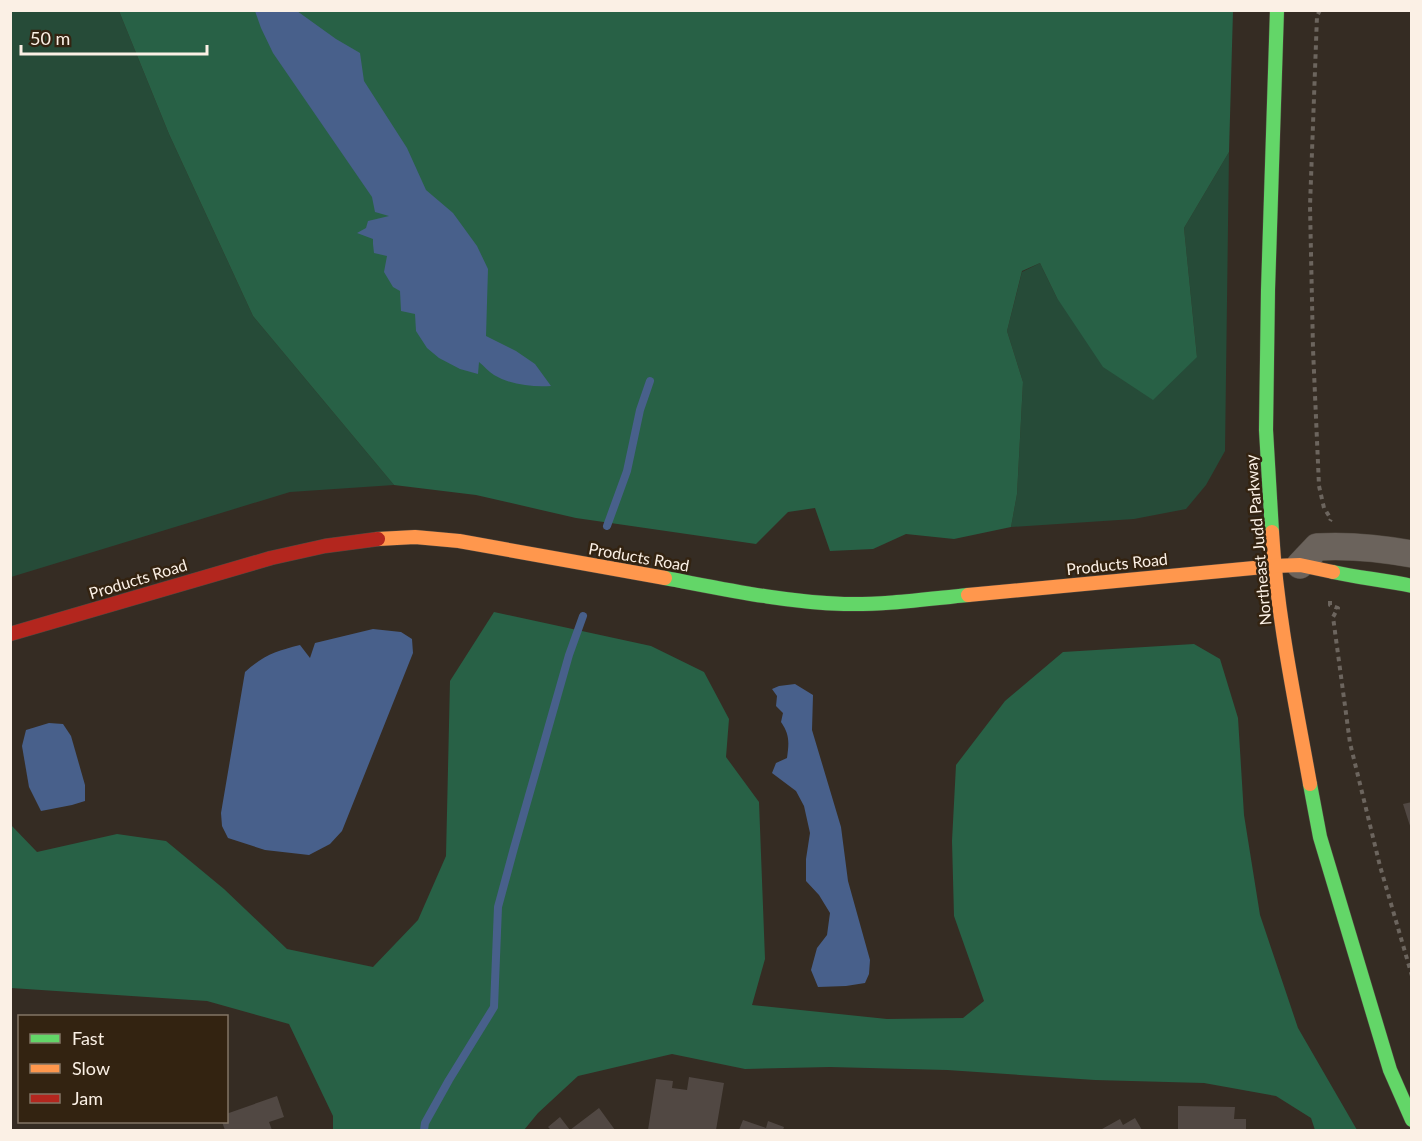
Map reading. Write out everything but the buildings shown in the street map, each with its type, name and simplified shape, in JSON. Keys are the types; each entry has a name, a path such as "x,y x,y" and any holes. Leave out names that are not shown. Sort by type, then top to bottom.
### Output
{"main road":[{"name":"Northeast Judd Parkway","path":"1277,10 1266,430 1287,566 1284,648 1320,837 1390,1070 1412,1120"},
{"name":"Products Road","path":"10,634 231,568 333,544 379,538 411,537 459,541 780,598 842,604 889,603 1287,566 1412,586"}],"street":[{"path":"1287,566 1317,548 1339,546 1380,548 1412,554"}],"path":[{"path":"1320,10 1317,16 1310,206 1313,349 1320,486 1324,508 1331,519"},
{"path":"1330,605 1338,608 1334,617 1350,743 1380,866 1412,976"}],"green space":[{"path":"11,11 119,11 169,134 253,316 394,485 290,492 11,577"},
{"path":"119,11 1233,11 1229,152 1184,228 1197,357 1153,400 1103,367 1057,298 1040,263 1022,271 1007,331 1023,382 1017,494 1011,527 954,539 906,534 873,549 830,551 815,508 788,512 756,544 576,518 476,495 394,485 253,316 169,134"},
{"path":"1229,152 1225,451 1206,485 1186,509 1134,519 1011,527 1017,494 1023,382 1007,331 1022,272 1040,263 1057,298 1197,357 1184,228"},
{"path":"494,612 651,646 704,672 729,719 726,757 759,802 765,959 752,1005 887,1019 963,1018 984,1001 954,916 952,841 956,765 1005,701 1063,652 1194,644 1220,659 1238,718 1244,815 1260,915 1298,1028 1357,1130 1315,1130 1311,1118 1276,1096 1204,1083 1095,1080 947,1070 830,1067 745,1069 672,1054 578,1076 538,1113 524,1130 333,1130 333,1116 289,1024 207,1001 11,988 11,825 37,852 117,834 166,841 224,889 287,949 373,967 418,920 446,856 450,681"}],"water":[{"path":"255,11 297,11 360,53 364,81 407,148 426,190 453,213 477,246 488,269 486,336 516,351 535,364 551,386 529,386 507,381 492,374 479,362 478,374 460,369 439,358 427,348 416,331 415,314 401,311 400,291 393,287 384,272 387,256 374,253 373,239 357,233 366,228 368,221 389,216 375,212 372,197 273,53"},
{"path":"373,629 401,632 412,639 413,653 342,831 330,844 309,855 265,850 228,838 222,826 221,813 245,672 264,658 284,649 300,645 310,658 315,643"},
{"path":"795,684 813,695 812,730 841,827 848,881 870,960 869,974 865,983 818,987 811,970 817,948 827,935 830,913 819,895 806,881 806,859 810,833 804,806 796,791 772,773 776,763 787,758 788,743 786,731 781,722 783,713 776,706 777,696 772,689"},
{"path":"49,723 63,724 71,736 85,785 85,801 41,811 29,787 22,746 26,730"}],"waterway":[{"path":"607,526 627,471 640,410 650,381"},
{"path":"424,1130 425,1123 449,1080 494,1007 498,907 569,655 583,616"}],"traffic: fast":[{"path":"1272,532 1266,430 1277,10"},
{"path":"1333,572 1412,586"},
{"path":"665,578 821,603 875,604 968,595"},
{"path":"1310,784 1320,837 1390,1070 1412,1120"}],"traffic: slow":[{"path":"1272,532 1282,627 1310,784"},
{"path":"378,539 415,537 459,541 665,578"},
{"path":"968,595 1274,566 1300,565 1333,572"}],"traffic: jam":[{"path":"10,634 271,558 325,546 378,539"}]}
